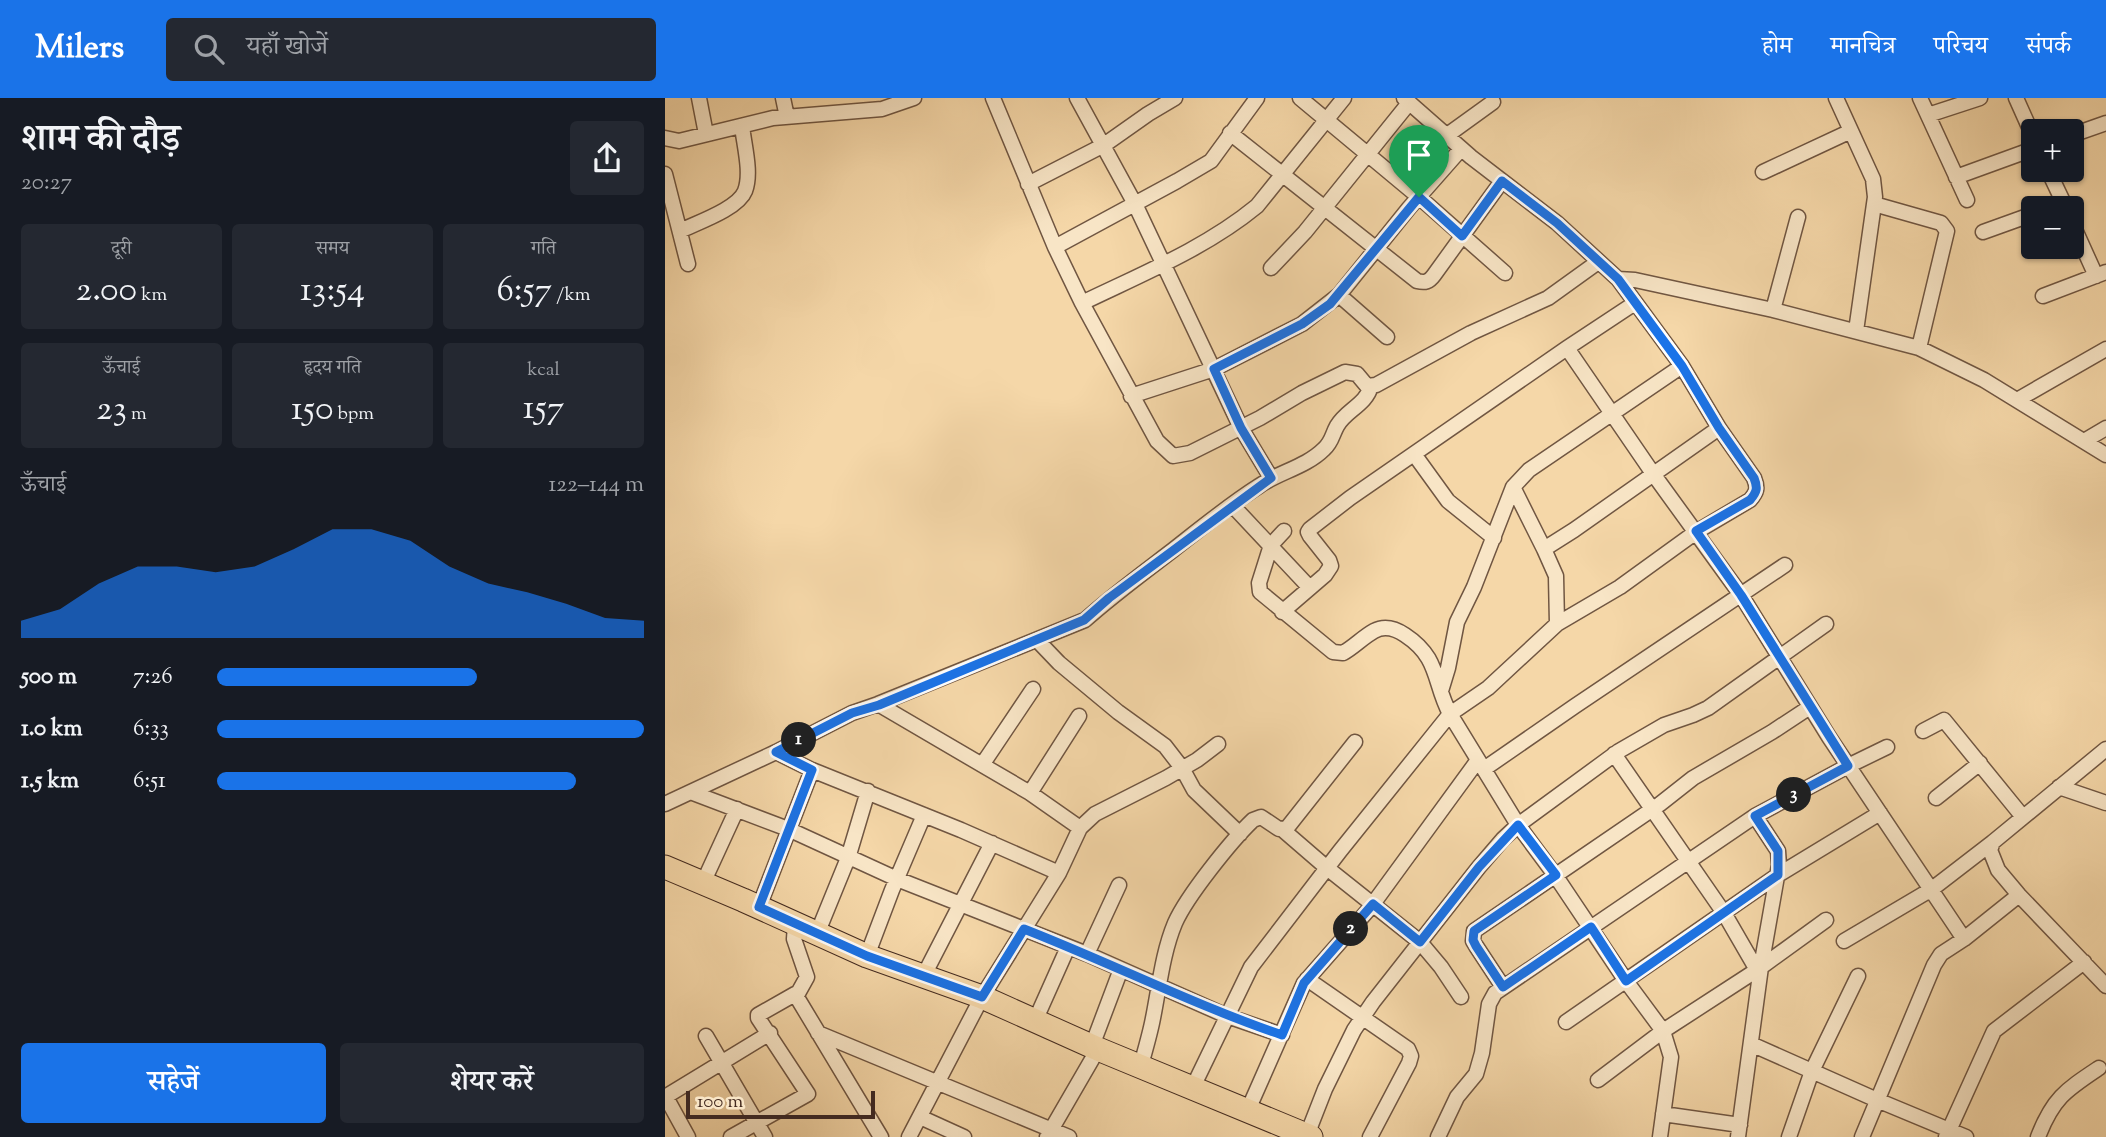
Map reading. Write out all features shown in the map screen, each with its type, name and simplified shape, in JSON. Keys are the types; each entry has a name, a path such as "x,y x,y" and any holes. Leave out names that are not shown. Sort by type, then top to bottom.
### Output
{"main road":[{"path":"665,867 867,956 982,997 1309,1136"}],"street":[{"path":"699,98 706,134"},
{"path":"783,98 787,117"},
{"path":"665,138 679,141 773,118 882,110 914,98"},
{"path":"993,98 1055,247 1082,303 1157,441 1173,456 1190,453 1345,372 1357,373 1367,386 1376,385 1471,333 1548,298 1598,262"},
{"path":"1077,98 1135,204 1241,428 1271,478"},
{"path":"1028,184 1104,145 1175,98"},
{"path":"1055,247 1210,161 1257,98"},
{"path":"1300,98 1505,272"},
{"path":"1082,303 1212,237 1258,206 1344,98"},
{"path":"1836,98 1873,179 1875,197 1856,331"},
{"path":"1920,98 1967,200"},
{"path":"1928,115 1980,98"},
{"path":"2016,98 2025,119"},
{"path":"1193,1087 1251,967 1450,715 1488,688 1557,624 1620,587 1696,531 1750,500 1757,487 1754,478 1719,428 1682,366 1618,279 1557,223 1461,149 1406,100 1367,155 1271,268"},
{"path":"1447,136 1493,102"},
{"path":"2084,130 2106,122"},
{"path":"680,231 726,209 745,192 747,177 742,126"},
{"path":"1763,172 1851,131"},
{"path":"1230,133 1417,281 1424,283 1430,281 1502,181"},
{"path":"1131,396 1214,369 1302,324 1339,295 1461,149"},
{"path":"1956,177 2021,153"},
{"path":"665,174 667,194 688,264"},
{"path":"1874,204 1941,223 1947,231 1919,348"},
{"path":"1773,310 1798,217"},
{"path":"1983,232 2021,218"},
{"path":"2043,296 2101,274 2084,244"},
{"path":"1618,279 1635,280 1773,310 1919,348 1984,380 2106,455"},
{"path":"1339,295 1387,337"},
{"path":"1282,612 1325,575 1331,566 1310,536 1310,529 1350,498 1635,303"},
{"path":"1567,348 1741,595 1848,766 1964,939"},
{"path":"2017,400 2106,349"},
{"path":"1441,693 1457,622 1513,487 1529,470 1682,366"},
{"path":"665,804 693,793 852,713 879,705 1084,620 1232,505 1271,478 1291,470 1323,451 1332,441 1337,426 1366,398 1371,386"},
{"path":"1544,549 1719,428"},
{"path":"2084,441 2106,428"},
{"path":"1414,454 1448,501 1493,538"},
{"path":"1513,487 1556,576 1557,624"},
{"path":"1232,505 1310,588"},
{"path":"1284,531 1271,545 1258,588 1262,596 1339,654 1376,629 1398,631 1417,643 1428,655 1450,715 1518,825 1556,875 1626,981 1663,1031 1671,1057 1660,1137"},
{"path":"1248,1110 1307,979 1373,904 1481,765 1575,706 1785,565"},
{"path":"1309,1136 1325,1089 1362,1018 1479,867 1518,825 1614,754 1664,725 1708,708 1826,624"},
{"path":"1037,640 1059,663 1118,712 1165,746 1194,790 1240,834"},
{"path":"982,765 1033,689"},
{"path":"879,705 1031,793 1080,828"},
{"path":"1503,987 1476,946 1473,940 1474,931 1652,810 1693,778 1810,707"},
{"path":"1031,793 1079,716"},
{"path":"1923,731 1944,720 2023,817"},
{"path":"1283,830 1355,742"},
{"path":"909,1137 982,997 1059,873 1080,828 1095,814 1197,760 1218,744"},
{"path":"1438,1137 1457,1097 1476,1074 1489,1004 1495,993 1755,816 1887,747"},
{"path":"1844,941 1931,889 2106,750"},
{"path":"776,752 812,770 868,791 1059,873"},
{"path":"1614,754 1759,968"},
{"path":"1936,798 1980,763"},
{"path":"759,907 812,770"},
{"path":"2059,788 2106,803"},
{"path":"817,934 848,858 868,791"},
{"path":"693,793 788,829 897,879 1087,954 1227,1016 1282,1035"},
{"path":"703,883 737,810"},
{"path":"1566,1022 1778,875 1880,813"},
{"path":"867,956 924,815"},
{"path":"1663,1115 1739,1131 1759,968 1778,875 1778,851 1755,816"},
{"path":"1141,1065 1159,985 1180,913 1240,834 1258,817 1283,830 1420,942 1461,997"},
{"path":"1993,842 1990,850 1998,870 2106,986"},
{"path":"923,977 992,843"},
{"path":"1087,954 1119,885"},
{"path":"1861,1137 1941,954 2019,895"},
{"path":"1598,1080 1663,1031 1826,920"},
{"path":"795,924 795,939 807,976 797,995"},
{"path":"1035,1021 1068,947"},
{"path":"1948,1134 1994,1031 2084,962"},
{"path":"1049,1133 1095,1047 1121,969"},
{"path":"1789,1137 1812,1071 1858,976"},
{"path":"1307,979 1408,1049 1411,1056 1370,1137"},
{"path":"797,995 881,1137"},
{"path":"731,1137 809,1094 758,1015 797,995"},
{"path":"688,1137 665,1097 770,1033"},
{"path":"818,1033 938,1082 1049,1133 1069,1137"},
{"path":"706,1036 765,1137"},
{"path":"1751,1044 1948,1134 1966,1137"},
{"path":"2038,1137 2053,1104 2067,1090 2099,1068"},
{"path":"920,1117 964,1137"}],"route":[{"path":"1502,181 1557,223 1618,279 1682,366 1719,428 1754,478 1757,487 1750,500 1696,531 1741,595 1848,766 1755,816 1778,851 1778,875 1626,981 1591,927 1503,987 1476,946 1473,940 1474,931 1556,875 1518,825 1479,867 1420,942 1373,904 1304,983 1282,1035 1227,1016 1024,929 982,997 867,956 759,907 812,770 776,752 852,713 879,705 1084,620 1109,598 1271,478 1241,428 1214,369 1302,324 1330,304 1419,197 1462,236 1502,181"}]}
